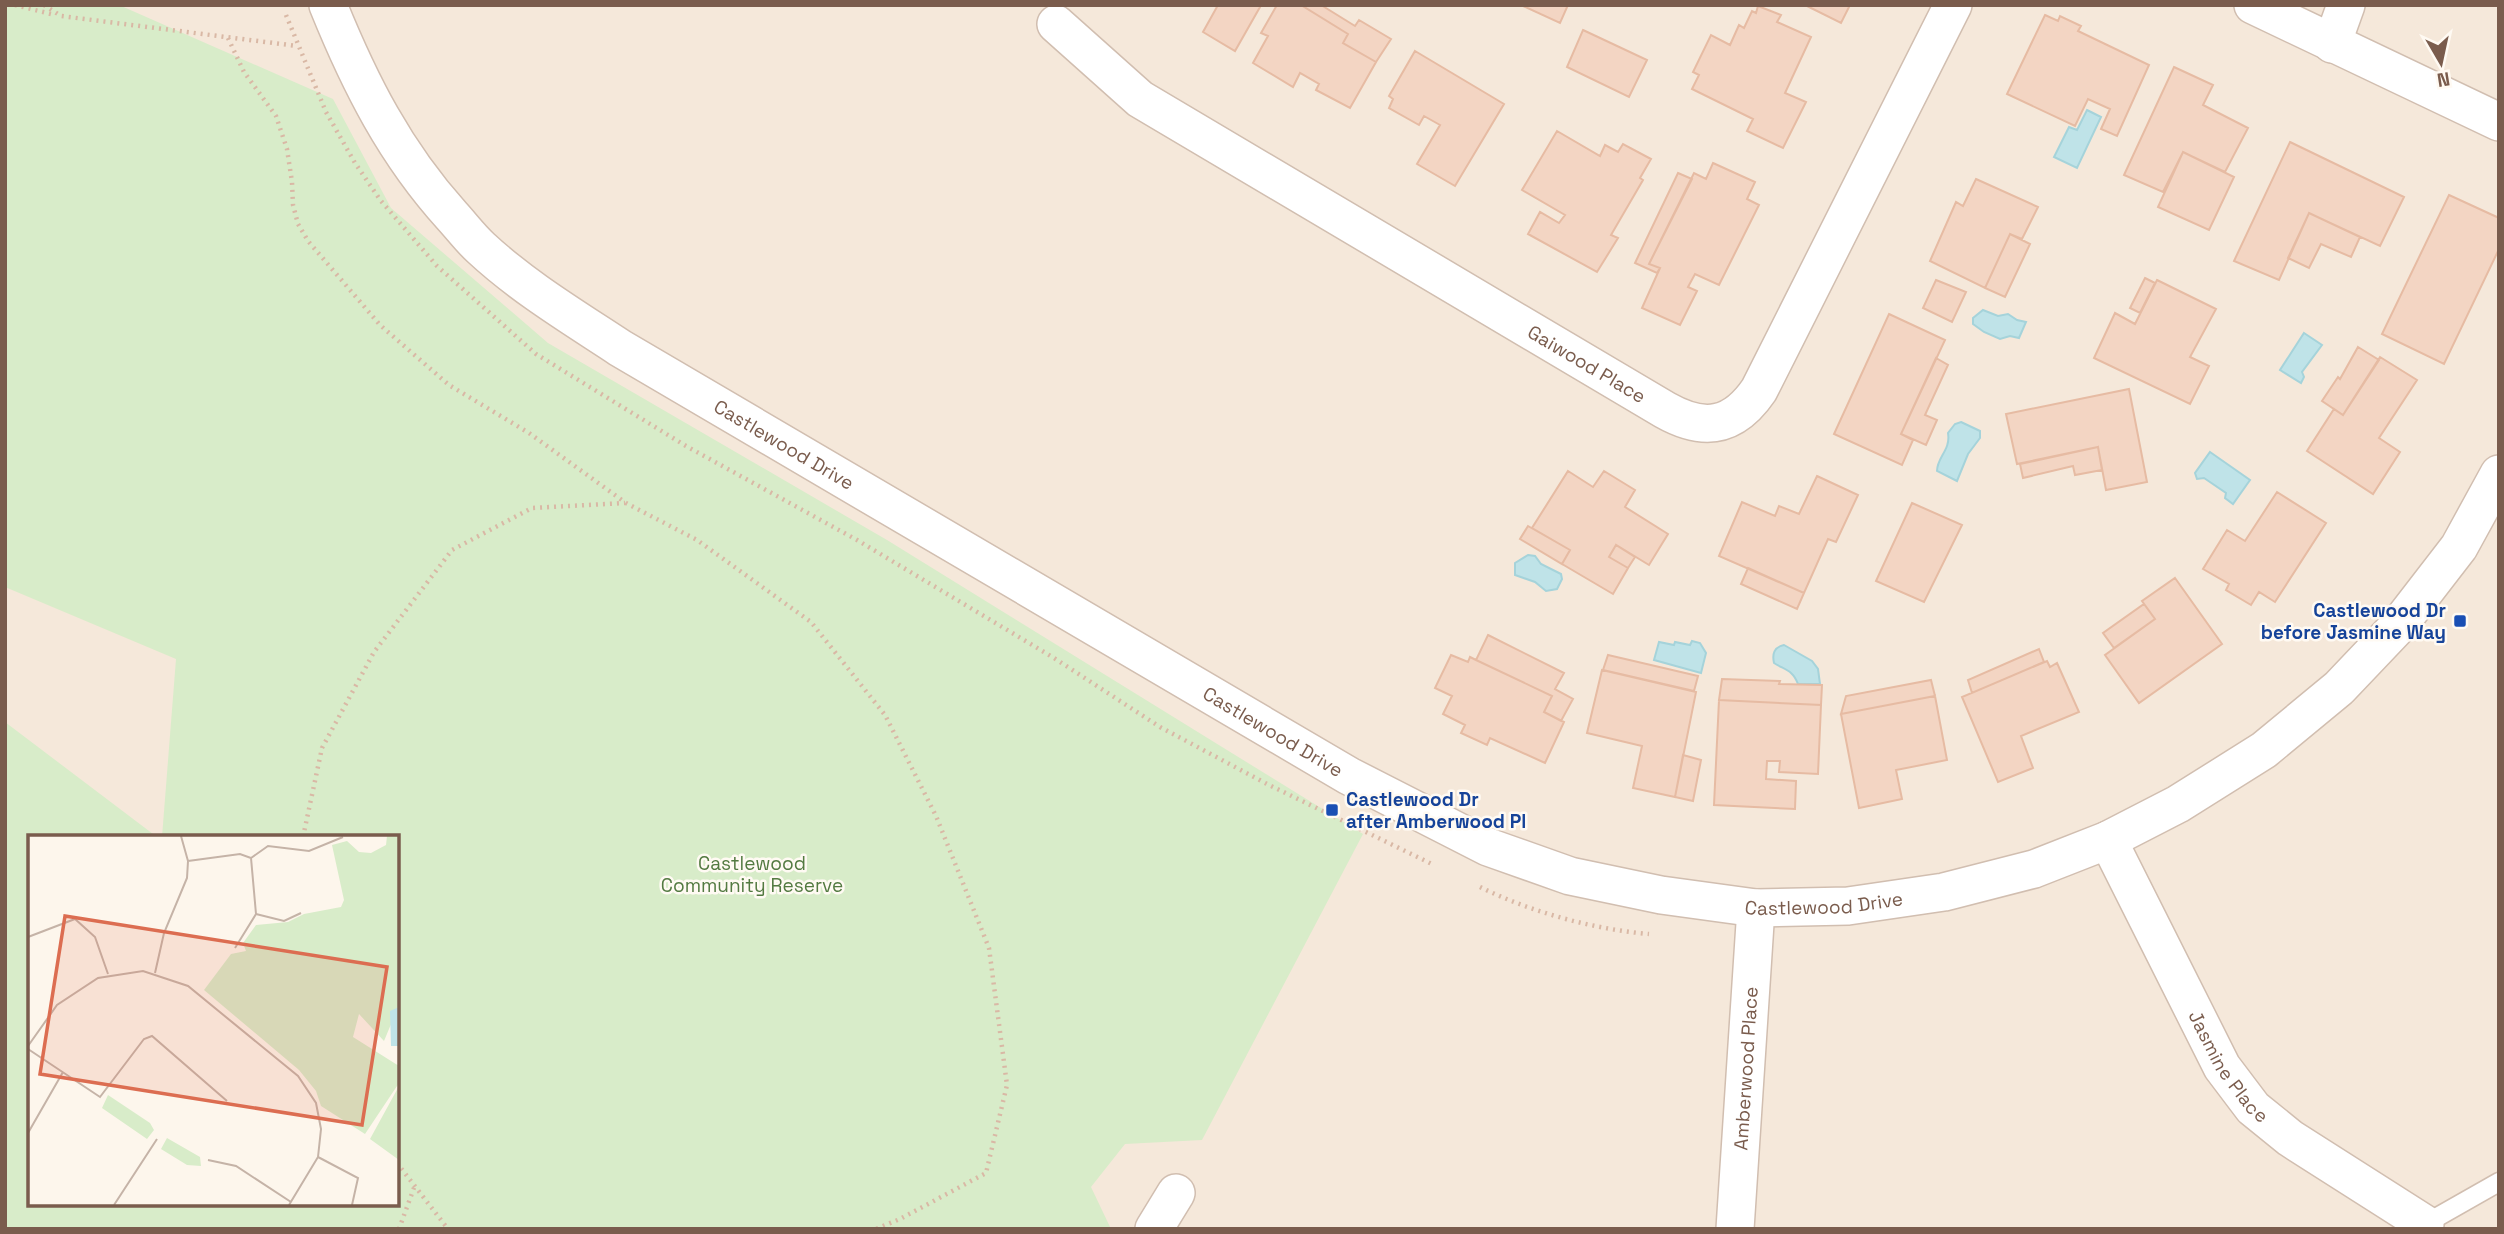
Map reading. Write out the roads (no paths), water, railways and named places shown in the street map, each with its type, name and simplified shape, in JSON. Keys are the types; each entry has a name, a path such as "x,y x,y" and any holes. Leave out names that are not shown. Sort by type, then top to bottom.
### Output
{"street":[{"name":"Castlewood Drive","path":"328,5 379,117 427,188 481,248 547,299 621,348 1349,776 1488,847 1570,876 1661,895 1756,908 1848,906 1944,892 2034,869 2108,840 2178,804 2264,750 2339,688 2399,626 2459,547 2499,474"},
{"name":"Gaiwood Place","path":"1056,24 1140,99 1682,420 1699,425 1718,423 1735,416 1748,406 1759,390 1953,5"},
{"path":"2253,5 2499,122"},
{"path":"2332,44 2346,5"},
{"name":"Jasmine Place","path":"2108,840 2222,1067 2253,1108 2290,1138 2425,1224"},
{"name":"Amberwood Place","path":"1735,1229 1756,908"},
{"path":"1154,1229 1176,1193"}],"lane":[{"path":"2425,1224 2499,1182"}],"water":[{"path":"2087,110 2101,117 2077,168 2054,157 2069,127 2077,130"},
{"path":"1983,310 1998,316 2008,314 2026,322 2019,338 2010,336 2000,339 1973,324 1973,318"},
{"path":"2304,333 2322,345 2302,372 2304,377 2301,383 2280,370"},
{"path":"1961,422 1980,431 1980,438 1968,454 1957,481 1937,471 1948,444 1948,433 1955,424"},
{"path":"2210,452 2250,480 2233,504 2225,498 2226,493 2204,478 2197,479 2195,473"},
{"path":"1528,555 1535,556 1541,564 1561,574 1562,579 1557,589 1546,591 1535,582 1515,575 1515,563"},
{"path":"1692,641 1700,643 1706,653 1701,673 1654,660 1659,642 1690,645"},
{"path":"1784,645 1812,661 1818,669 1820,684 1798,684 1791,673 1774,663 1774,651"}],"place":[{"name":"Castlewood Dr before Jasmine Way","path":"2460,621"},
{"name":"Castlewood Dr after Amberwood Pl","path":"1332,810"}],"park label":[{"name":"Castlewood Community Reserve","path":"752,874"}]}
